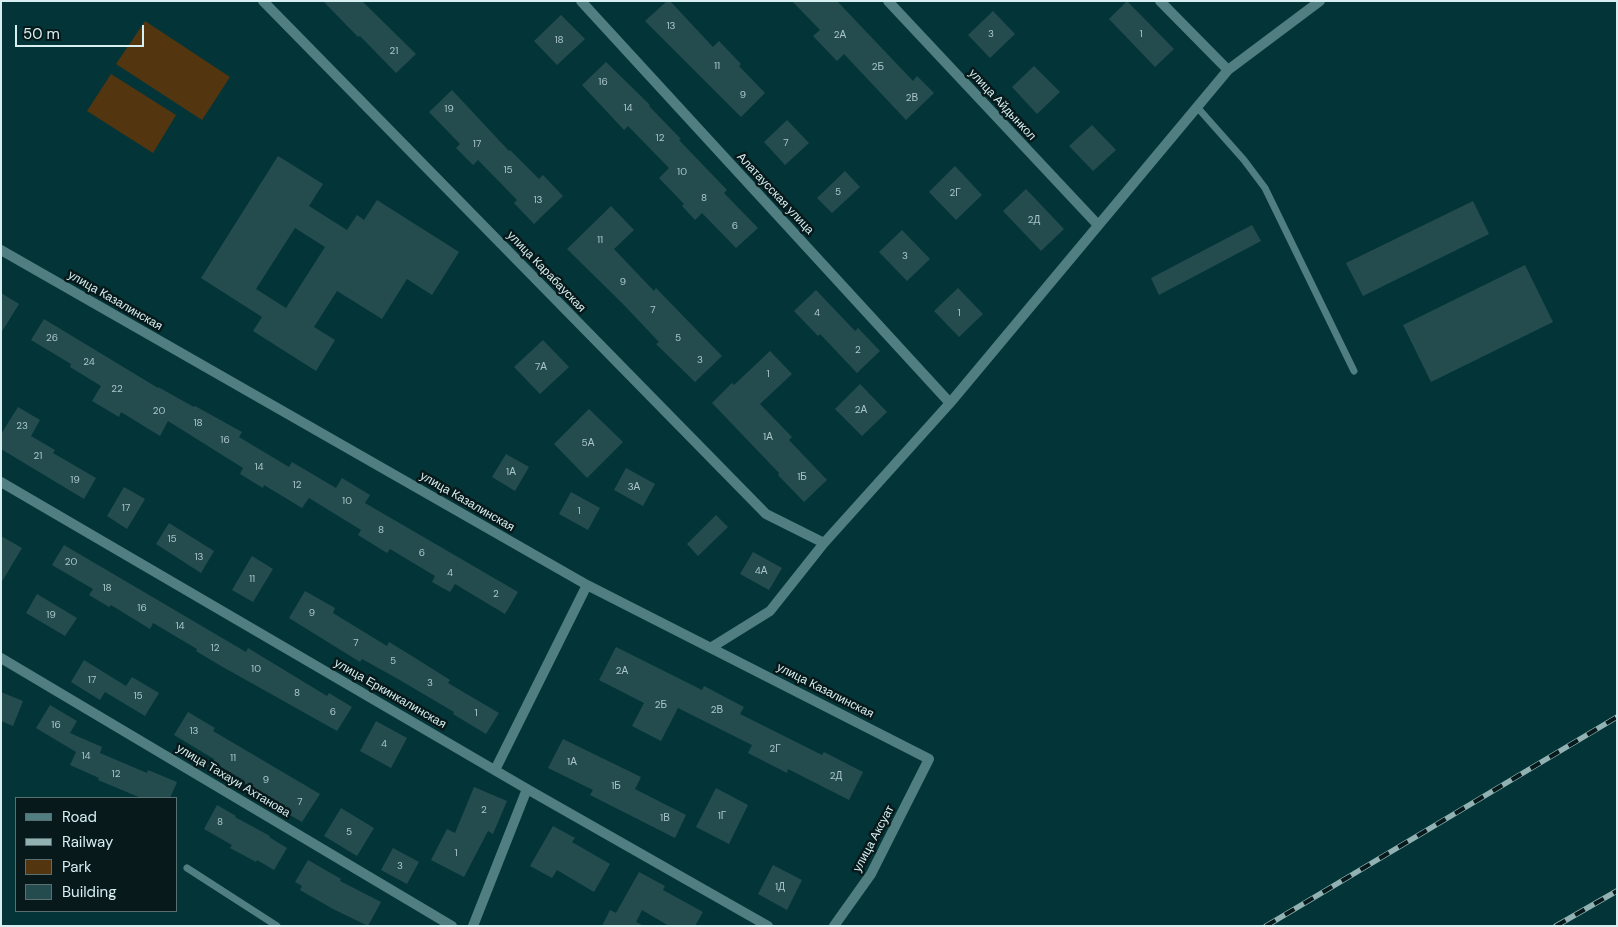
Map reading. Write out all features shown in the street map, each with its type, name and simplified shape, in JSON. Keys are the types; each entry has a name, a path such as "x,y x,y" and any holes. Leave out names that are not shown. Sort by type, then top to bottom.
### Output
{"street":[{"name":"улица Карабауская","path":"263,1 766,514 824,543"},
{"name":"Алатаусская улица","path":"581,1 950,404"},
{"name":"улица Айдынкол","path":"888,1 1098,225"},
{"path":"1160,1 1228,70"},
{"path":"712,647 770,611 824,543 950,404 1228,70 1320,1"},
{"name":"улица Казалинская","path":"1,250 587,585 929,759"},
{"name":"улица Еркинкалинская","path":"1,482 527,789 768,926"},
{"path":"495,770 587,585"},
{"name":"улица Тахауи Ахтанова","path":"1,658 452,926"},
{"name":"улица Аксуат","path":"834,926 871,874 929,759"},
{"path":"473,926 527,789"}],"lane":[{"path":"1197,107 1244,160 1265,188 1354,371"},
{"path":"187,868 277,926"}],"green space":[{"path":"145,21 230,77 202,120 116,64"},
{"path":"111,74 176,115 153,153 87,111"}],"building":[{"path":"323,1 362,1 416,54 396,73"},
{"path":"667,1 670,1 713,47 719,41 741,64 739,66 765,93 741,117 645,21"},
{"path":"792,1 837,1 913,81 917,76 934,93 906,120 844,54 837,61 813,36 820,30"},
{"path":"1127,1 1174,49 1155,67 1109,19"},
{"path":"993,11 1015,34 990,58 968,35"},
{"path":"561,15 585,39 557,65 534,41"},
{"path":"606,62 650,105 681,139 679,140 727,190 724,193 758,228 736,248 702,213 695,220 682,206 684,204 659,178 669,168 628,126 624,130 582,85"},
{"path":"1034,66 1060,92 1037,114 1012,87"},
{"path":"452,90 509,151 539,179 543,175 563,196 534,224 514,203 517,200 478,160 473,165 456,148 460,144 429,112"},
{"path":"787,120 809,143 785,165 764,142"},
{"path":"1092,125 1116,150 1093,171 1069,146"},
{"path":"278,156 323,184 309,206 347,230 357,215 364,220 377,200 459,252 432,295 407,279 382,319 337,291 314,327 335,340 316,371 253,331 262,317 201,278","holes":["295,228 325,247 286,308 256,289"]},
{"path":"955,166 982,195 956,220 929,192"},
{"path":"845,171 860,187 832,213 817,198"},
{"path":"1026,189 1064,229 1041,251 1003,211"},
{"path":"1473,201 1489,234 1363,296 1346,263"},
{"path":"611,206 634,230 614,249 654,291 656,288 722,356 695,382 656,344 659,342 622,303 567,249"},
{"path":"1252,225 1261,241 1159,295 1151,278"},
{"path":"902,230 930,259 907,281 879,252"},
{"path":"1525,265 1553,322 1431,382 1403,325"},
{"path":"958,288 983,314 959,337 934,311"},
{"path":"816,290 855,331 858,328 880,351 857,373 820,334 818,336 794,311"},
{"path":"1,293 19,304 1,333"},
{"path":"44,319 158,388 242,432 239,437 289,467 292,462 336,488 342,478 370,495 365,503 518,592 505,614 455,584 450,592 432,582 435,576 390,549 387,553 358,535 361,530 309,498 302,508 264,485 263,488 240,474 243,468 168,421 160,436 121,412 119,417 92,401 101,386 70,367 71,364 31,340"},
{"path":"543,340 569,367 540,394 514,367"},
{"path":"770,351 792,374 760,404 792,437 789,440 827,480 804,502 712,403 732,383 734,385"},
{"path":"860,384 887,412 862,436 835,409"},
{"path":"18,407 40,420 31,436 55,450 53,453 96,478 84,499 1,449 1,434"},
{"path":"589,409 623,442 587,478 554,444"},
{"path":"506,454 529,467 515,491 492,477"},
{"path":"626,468 655,484 643,506 614,490"},
{"path":"124,487 145,499 127,529 107,516"},
{"path":"571,492 600,508 588,530 559,514"},
{"path":"716,515 728,527 698,556 687,544"},
{"path":"169,523 214,551 201,573 156,544"},
{"path":"1,536 22,548 1,583"},
{"path":"64,545 246,652 248,648 327,696 329,693 352,707 337,731 221,666 196,651 197,649 153,623 150,629 111,605 109,607 89,595 93,589 52,565"},
{"path":"753,552 782,568 769,590 740,574"},
{"path":"252,556 273,569 253,602 232,590"},
{"path":"305,591 335,608 333,613 387,646 389,642 450,680 448,683 499,713 486,734 453,714 454,712 398,679 362,659 360,662 289,618"},
{"path":"37,594 77,618 65,636 26,613"},
{"path":"616,647 702,690 704,686 744,707 740,714 822,755 824,752 863,772 849,800 788,769 787,773 748,753 752,745 678,708 661,741 632,726 644,703 599,680"},
{"path":"84,660 126,686 132,677 159,693 145,716 105,692 100,700 71,682"},
{"path":"1,692 23,701 13,726 1,721"},
{"path":"50,705 77,721 70,733 102,747 100,753 147,773 148,770 177,782 170,797 139,797 98,780 99,778 70,765 76,752 36,728"},
{"path":"188,712 215,728 213,731 320,794 302,822 281,810 283,807 244,783 245,781 213,762 214,759 174,735"},
{"path":"376,721 407,738 391,768 360,751"},
{"path":"563,739 641,777 635,789 686,815 675,838 590,795 593,790 548,768"},
{"path":"474,787 507,801 493,834 488,831 464,877 431,860 447,829 455,833"},
{"path":"716,788 748,805 729,844 696,827"},
{"path":"217,805 287,848 274,870 230,848 232,845 204,829"},
{"path":"341,808 374,828 357,856 324,836"},
{"path":"553,826 575,838 572,842 610,864 594,892 557,870 552,878 530,866"},
{"path":"393,848 419,862 407,884 381,870"},
{"path":"308,860 341,879 340,881 381,902 368,926 300,890 302,886 295,882"},
{"path":"773,865 802,880 787,910 758,894"},
{"path":"639,872 665,886 663,890 703,912 695,926 669,926 642,910 636,922 644,926 602,926 610,910 616,913"}],"railway":[{"path":"1266,926 1617,717"},
{"path":"1556,926 1617,891"}]}
